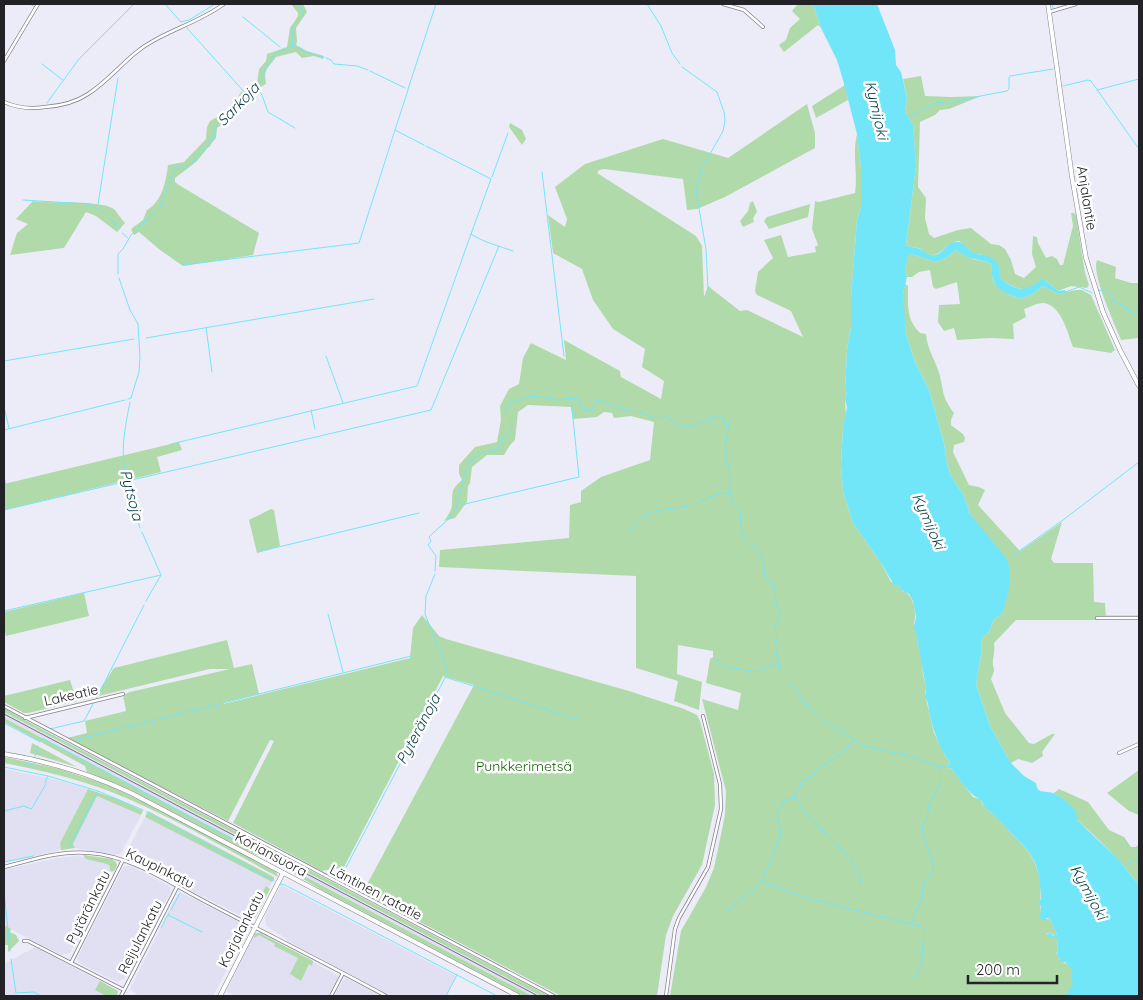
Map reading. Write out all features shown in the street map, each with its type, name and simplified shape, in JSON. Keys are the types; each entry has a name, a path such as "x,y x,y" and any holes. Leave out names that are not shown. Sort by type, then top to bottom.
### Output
{"main road":[{"name":"Anjalantie","path":"1048,4 1072,177 1088,266 1106,321 1139,386"},
{"name":"Koriansuora","path":"4,754 59,767 118,787 518,996"},
{"name":"Korjalankatu","path":"220,996 283,873"}],"street":[{"path":"4,61 38,4"},
{"path":"4,102 17,107 36,108 64,104 83,97 97,88 142,48 207,15 224,4"},
{"path":"723,4 744,10 763,27"},
{"path":"1049,12 1076,4"},
{"path":"1097,618 1139,618"},
{"name":"Lakeatie","path":"25,718 123,694"},
{"name":"Läntinen ratatie","path":"4,706 554,996"},
{"path":"666,996 675,929 679,918 708,867 721,809 720,784 703,716"},
{"path":"1119,753 1139,744"},
{"name":"Kaupinkatu","path":"4,867 58,854 76,852 105,855 122,860 177,886 386,996"},
{"name":"Pytäränkatu","path":"71,963 122,860"},
{"name":"Reijulankatu","path":"121,996 177,886"},
{"path":"24,941 28,941 124,990"},
{"path":"331,996 342,973"}],"shaded area":[{"path":"4,712 541,996 532,996 4,718"},
{"path":"4,769 62,781 88,789 60,843 61,850 4,863"},
{"path":"97,795 141,815 121,853 117,855 75,848 73,844"},
{"path":"145,817 272,882 254,917 248,919 129,860 125,855"},
{"path":"76,856 109,860 113,868 70,953 62,955 4,927 4,870 57,858"},
{"path":"124,866 131,866 169,886 171,891 124,979 117,982 79,963 77,958"},
{"path":"281,885 456,976 446,996 390,996 287,942 287,939 266,926 265,915"},
{"path":"182,893 247,926 248,930 213,996 139,996 130,989 177,895"},
{"path":"259,933 337,975 338,978 328,996 235,996 226,991 255,934"},
{"path":"35,947 117,990 117,996 43,996 16,993 17,996 4,996 4,964"},
{"path":"346,978 380,996 334,996"}],"green space":[{"path":"291,4 303,4 307,12 296,28 296,45 307,51 324,56 323,59 314,56 302,58 296,52 276,57 265,73 266,84 259,88 260,91 231,118 217,128 216,138 196,162 175,178 175,182 179,185 259,233 253,255 183,266 139,232 134,235 131,229 143,220 147,210 160,196 168,165 184,162 206,139 207,127 210,121 234,105 241,92 249,90 257,83 259,69 266,61 267,54 287,47 290,28 298,16 298,13"},
{"path":"798,4 813,4 821,28 818,25 784,52 779,45 786,40 790,28 800,19 792,11"},
{"path":"921,76 925,96 981,96 949,109 940,110 935,115 920,122 918,187 926,198 925,218 929,234 934,238 971,228 991,244 999,245 1005,249 1015,274 1024,278 1036,267 1032,254 1033,236 1037,237 1046,258 1052,256 1057,259 1060,265 1063,265 1073,226 1071,213 1074,213 1076,215 1085,273 1089,285 1087,288 1071,286 1058,291 1045,280 1030,288 1016,288 1000,278 1000,271 980,254 974,254 959,241 950,244 935,255 929,255 920,249 906,245 916,166 913,125 905,112 907,98 903,79"},
{"path":"845,85 848,100 816,118 812,106"},
{"path":"807,104 815,133 815,148 725,197 697,209 687,210 683,179 604,169 599,170 597,173 696,236 702,246 704,297 708,286 740,311 747,310 803,337 791,311 757,295 755,291 758,272 773,258 764,240 781,235 788,257 816,252 815,247 818,245 812,229 815,201 819,202 855,193 857,134 861,167 861,207 857,220 851,298 851,327 847,350 846,417 843,428 841,465 843,491 853,523 881,563 891,582 899,585 914,604 914,623 926,688 925,694 934,733 950,762 948,768 952,769 973,797 980,799 983,805 987,807 987,810 999,819 1025,848 1036,865 1040,882 1040,906 1043,919 1050,919 1057,933 1055,936 1049,932 1047,934 1057,939 1058,951 1056,954 1060,961 1073,969 1073,996 670,996 681,931 706,887 714,868 725,815 726,791 702,699 738,710 741,693 706,683 713,651 678,645 677,674 702,682 699,710 674,701 678,681 636,668 636,576 439,567 440,550 569,538 570,505 581,502 581,491 601,477 650,460 654,422 631,416 614,418 612,413 604,412 597,417 573,419 571,407 528,405 518,412 515,440 504,455 487,455 472,467 467,502 455,518 444,521 452,506 454,489 462,480 459,474 459,465 475,447 497,442 501,420 500,406 509,389 519,384 523,358 531,343 566,360 564,340 620,371 621,377 661,399 664,381 642,367 645,349 613,329 593,300 582,269 553,253 548,215 565,227 567,219 555,187 585,164 663,139 728,158"},
{"path":"510,123 522,130 526,139 522,145 509,127"},
{"path":"33,201 99,204 115,210 125,223 117,232 96,216 86,212 64,248 10,255 17,233 28,224 16,219"},
{"path":"753,201 757,212 753,218 754,222 743,227 740,221"},
{"path":"810,204 808,217 769,229 764,221 767,217"},
{"path":"956,250 973,259 990,263 993,280 999,288 1020,299 1033,294 1043,286 1058,294 1082,290 1091,295 1115,350 1111,353 1073,347 1063,320 1055,308 1043,303 1024,309 1026,317 1013,324 1014,339 957,340 954,328 944,331 938,322 939,305 960,304 957,282 936,289 933,287 930,270 919,272 912,277 907,277 905,271 908,255 911,254 935,262 946,258"},
{"path":"1097,260 1116,267 1115,278 1131,283 1139,283 1139,338 1121,340 1100,287 1096,267"},
{"path":"905,284 908,286 910,317 915,328 920,333 926,334 928,345 940,376 945,399 954,413 951,425 963,434 965,438 964,442 954,445 953,452 969,485 985,490 978,505 1020,551 1062,522 1051,559 1054,563 1093,563 1094,602 1105,603 1106,620 1016,620 994,643 994,670 991,679 1005,713 1029,743 1034,744 1055,734 1042,752 1043,756 1032,763 1018,759 1011,763 990,726 976,684 982,638 989,632 994,619 1001,615 978,525 970,514 964,496 951,476 929,390 915,362 906,334 903,307"},
{"path":"179,442 182,450 157,457 161,472 4,510 4,484"},
{"path":"271,509 274,510 280,546 257,553 249,520"},
{"path":"84,593 89,616 6,636 4,612"},
{"name":"Punkkerimetsä","path":"422,615 439,636 446,639 629,691 697,715 714,774 715,805 702,865 673,916 666,935 657,996 561,996 363,892 474,685 443,676 344,867 322,871 233,823 274,741 270,740 228,821 67,738 87,733 85,721 126,711 123,695 130,692 230,669 210,669 28,713 24,713 4,702 4,696 70,680 75,696 99,691 114,668 227,640 234,668 252,664 259,694 223,704 410,658 413,628"},
{"path":"4,708 549,996 541,996 4,712"},
{"path":"4,718 532,996 523,996 327,893 278,865 248,852 133,791 87,772 85,766 4,722"},
{"path":"32,743 77,767 30,753"},
{"path":"4,757 56,768 108,785 276,871 278,877 198,833 135,802 74,779 4,763"},
{"path":"1139,770 1139,815 1129,811 1107,793"},
{"path":"88,789 120,800 143,811 141,815 97,796 73,844 75,848 61,850 60,843"},
{"path":"1059,789 1088,802 1109,830 1124,837 1131,847 1136,847 1139,844 1139,885 1118,859 1074,817 1061,799 1054,793"},
{"path":"148,811 274,877 274,880 272,882 145,817"},
{"path":"83,855 112,859 117,865 112,872 107,864 86,859"},
{"path":"105,874 111,878 98,904 93,903 91,900"},
{"path":"266,886 270,889 255,918 251,920 244,917 252,911"},
{"path":"6,926 11,929 10,932 16,935 19,941 8,952 8,945 4,945 4,927"},
{"path":"255,933 260,933 313,961 312,966 309,964 301,981 290,974 298,958 274,946 275,944 259,935 254,938"},
{"path":"100,981 118,991 117,996 106,996 95,990"}],"water":[{"name":"Kymijoki","path":"813,4 877,4 895,50 896,65 901,72 907,98 905,112 913,125 916,166 906,245 935,255 953,242 960,242 974,253 988,256 995,260 999,266 1000,278 1016,288 1026,288 1042,279 1058,291 1065,290 1066,293 1058,294 1043,286 1033,294 1020,299 1003,292 996,286 990,263 967,257 956,250 946,258 935,262 911,254 908,256 905,271 907,277 903,294 906,334 915,362 929,390 951,476 964,496 970,514 1007,559 1009,567 1009,588 1004,608 1001,615 994,619 989,632 982,638 976,684 990,726 1011,763 1024,776 1036,783 1040,791 1054,793 1066,801 1076,811 1077,820 1118,859 1139,885 1139,996 1068,996 1067,993 1073,983 1071,978 1072,970 1065,962 1060,962 1059,957 1056,955 1058,951 1057,939 1047,936 1049,932 1054,936 1057,934 1050,919 1040,918 1041,906 1038,903 1041,899 1040,882 1033,858 999,819 987,810 981,801 967,789 952,769 948,768 950,762 935,735 925,697 926,688 914,627 916,617 913,601 909,594 901,590 899,585 894,585 853,523 843,491 841,465 843,428 847,407 845,399 847,393 845,391 847,350 851,327 851,298 857,220 861,207 861,167 857,134 843,80 837,60 821,28"}],"waterway":[{"path":"30,4 35,7"},
{"path":"47,103 79,59 134,4"},
{"path":"165,4 181,22 189,20 215,4"},
{"name":"Sarkoja","path":"118,274 118,254 131,235 160,208 176,166 185,169 188,163 192,164 195,157 206,146 210,146 209,142 215,136 215,127 232,113 261,82 274,54 293,46 293,27 304,12 296,4"},
{"path":"408,89 436,4"},
{"path":"647,4 661,26 672,53 680,64"},
{"path":"1052,4 1053,8"},
{"path":"243,17 280,47"},
{"path":"187,28 246,94"},
{"path":"294,46 306,52 324,57"},
{"path":"326,58 334,64 357,66 368,70"},
{"path":"42,64 63,80"},
{"path":"682,67 717,92 724,112 723,131 701,170 696,191 706,249 708,289"},
{"path":"907,116 918,113 932,104 942,102 947,104 1007,91 1009,89 1010,76 1053,69"},
{"path":"370,71 405,88"},
{"path":"98,204 118,78"},
{"path":"1097,90 1139,79"},
{"path":"1063,86 1088,80 1091,81 1139,149"},
{"path":"257,88 262,95 268,112 295,128"},
{"path":"408,90 395,130 424,145"},
{"path":"183,265 359,243 395,130"},
{"path":"492,177 508,133"},
{"path":"426,146 491,179 471,234 486,242 513,251"},
{"path":"542,172 564,356"},
{"path":"23,200 88,204 104,213 120,228"},
{"path":"122,233 128,238"},
{"path":"171,444 417,386 471,234"},
{"path":"4,510 431,410 499,246"},
{"name":"Pytsoja","path":"119,278 130,310 138,324 139,372 131,398 128,399"},
{"path":"1065,292 1079,287 1092,293"},
{"path":"1098,290 1110,292 1114,302 1123,305 1131,313 1139,310"},
{"path":"146,338 374,299"},
{"path":"206,327 212,372"},
{"path":"4,361 134,339"},
{"path":"326,356 343,403"},
{"name":"Pyteränoja","path":"435,571 436,556 428,545 431,541 429,537 454,512 470,463 484,452 497,451 501,440 511,429 512,421 505,414 510,403 531,396 559,400 569,398 578,399 583,410 591,411 597,400 628,411 642,412 653,418 666,417 681,427 691,427 704,421 710,421 712,416 724,419 725,424 729,425 725,456 730,474 732,502 740,511 743,535 747,542 760,554 767,579 775,586 776,607 779,613 775,628 775,632 778,635 775,648 782,673 791,682 804,702 822,721 844,732 863,746 910,756 939,767 949,767"},
{"path":"461,505 579,477 571,399"},
{"path":"4,430 125,400"},
{"name":"Pytsoja","path":"130,402 123,454 126,474 130,481 131,499 140,528"},
{"path":"4,407 9,428"},
{"path":"311,410 315,429"},
{"path":"1012,556 1139,462"},
{"path":"4,477 6,485"},
{"path":"697,503 716,495 730,492"},
{"path":"632,532 635,524 647,514 691,505"},
{"path":"258,552 419,513"},
{"name":"Pytsoja","path":"142,532 161,575 146,601"},
{"name":"Pyteränoja","path":"340,879 448,672 425,614 426,596 435,574"},
{"path":"4,611 161,575"},
{"name":"Pytsoja","path":"96,699 144,605"},
{"path":"328,614 343,672"},
{"path":"1102,616 1139,616"},
{"path":"75,740 411,656"},
{"path":"714,659 727,667 758,672 770,665 781,665"},
{"path":"445,677 580,720"},
{"name":"Pytsoja","path":"50,729 84,721 94,702"},
{"path":"4,723 40,742 42,738 233,839"},
{"path":"724,914 762,882 781,834 777,814 783,801 794,798 802,780 807,781 817,770 843,752 853,741"},
{"path":"35,756 38,746"},
{"path":"26,765 34,764"},
{"path":"4,767 48,776 46,784 31,809 24,806 4,811"},
{"path":"762,882 814,900 911,924 923,896 922,886 934,870 922,827 927,819 929,805 940,785 939,767"},
{"path":"48,776 98,791 69,847"},
{"path":"98,791 143,810"},
{"path":"794,798 800,803 808,817 850,857 861,880 860,884"},
{"path":"146,812 274,881"},
{"path":"4,862 33,856"},
{"path":"1125,866 1139,857"},
{"path":"280,884 497,996"},
{"path":"4,891 10,951"},
{"path":"171,910 180,893"},
{"path":"161,928 169,913"},
{"path":"168,915 202,932"},
{"path":"911,924 924,928 922,960 916,978"},
{"path":"11,959 16,993 34,992 41,996"},
{"path":"446,996 457,975"}],"railway":[{"path":"4,714 538,996"}]}
